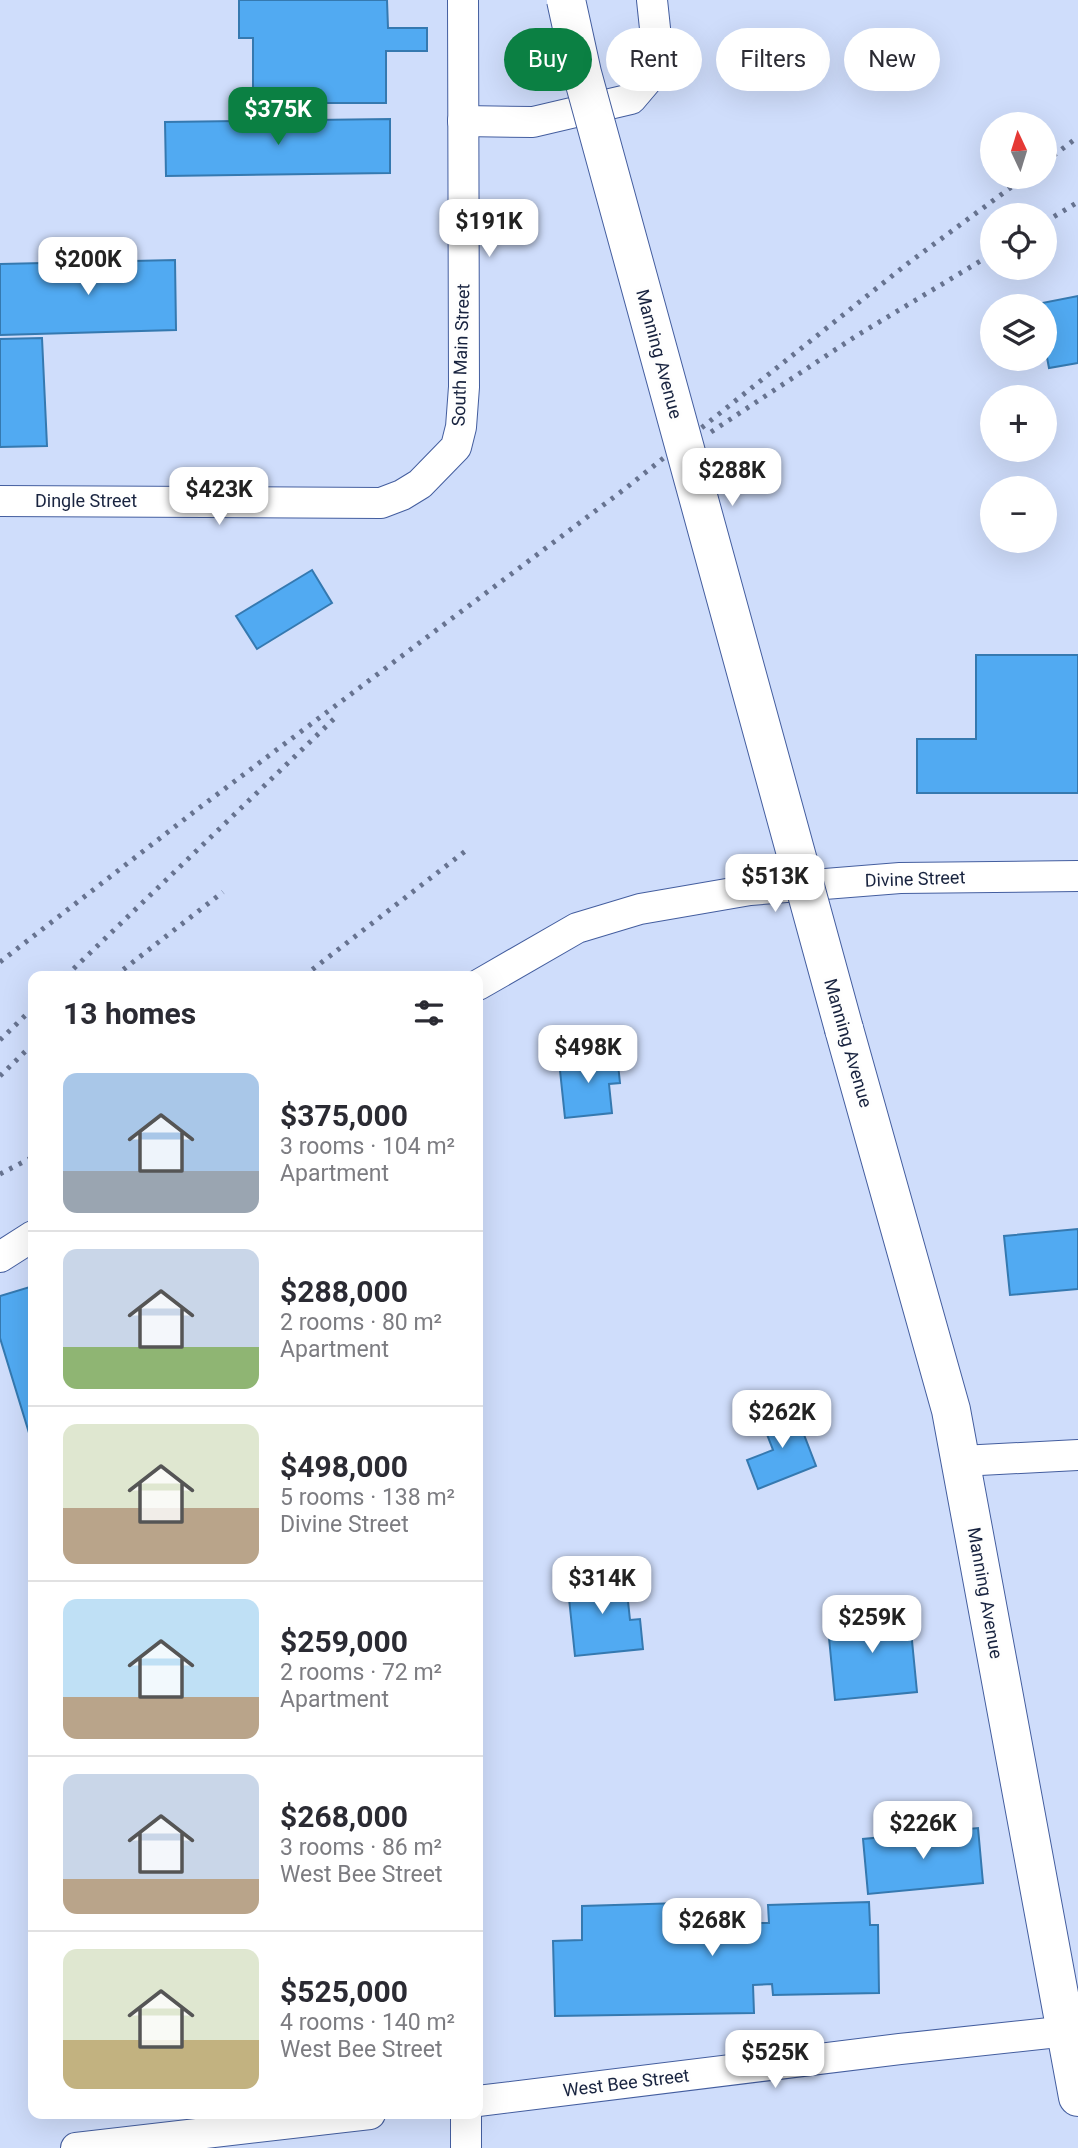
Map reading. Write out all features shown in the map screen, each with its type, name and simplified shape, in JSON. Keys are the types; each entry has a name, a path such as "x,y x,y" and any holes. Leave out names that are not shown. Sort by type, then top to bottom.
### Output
{"main road":[{"name":"Manning Avenue","path":"566,0 582,73 951,1410 1072,2031 1078,2098"}],"street":[{"name":"South Main Street","path":"420,484 456,447 461,427 464,387 463,0"},
{"path":"463,121 533,122 631,99 659,66 653,0"},
{"name":"Dingle Street","path":"0,501 381,503 420,484"},
{"name":"Divine Street","path":"483,982 577,929 640,909 750,890 900,878 1078,876"},
{"path":"0,1257 28,1239"},
{"path":"961,1461 1078,1455"},
{"name":"West Bee Street","path":"483,2100 1072,2031"},
{"path":"76,2148 327,2119"},
{"path":"466,2119 466,2148"}],"building":[{"path":"239,0 387,0 388,28 427,28 427,51 386,51 386,103 253,103 253,38 239,38"},
{"path":"390,119 390,173 166,176 165,122"},
{"path":"175,260 176,330 0,335 0,264"},
{"path":"1078,296 1078,363 1057,367 1057,300"},
{"path":"42,338 47,446 0,447 0,339"},
{"path":"312,570 332,603 257,649 236,616"},
{"path":"976,655 1078,655 1078,793 917,793 917,739 976,739"},
{"path":"617,1055 620,1083 609,1084 612,1113 565,1118 559,1061"},
{"path":"1078,1229 1078,1289 1010,1295 1004,1236"},
{"path":"28,1288 28,1430 0,1338 0,1296"},
{"path":"793,1406 816,1466 758,1489 747,1460 773,1450 761,1419"},
{"path":"625,1573 630,1620 640,1619 643,1649 575,1656 567,1579"},
{"path":"909,1610 917,1692 835,1700 827,1617"},
{"path":"978,1828 983,1883 868,1894 863,1839"},
{"path":"869,1902 870,1925 878,1925 879,1993 773,1995 772,1984 753,1985 754,2013 555,2016 553,1941 582,1940 582,1906 681,1903 681,1922 703,1922 702,1905 751,1904 752,1923 769,1923 768,1905"}],"railway":[{"path":"1057,153 1078,137"},
{"path":"0,962 199,808 626,488 907,264 1009,189"},
{"path":"1057,215 1078,202"},
{"path":"711,432 856,336 980,261"},
{"path":"71,971 338,715"},
{"path":"310,971 468,849"},
{"path":"121,971 223,892"},
{"path":"0,1040 28,1013"},
{"path":"0,1076 28,1049"},
{"path":"0,1174 28,1160"}]}
